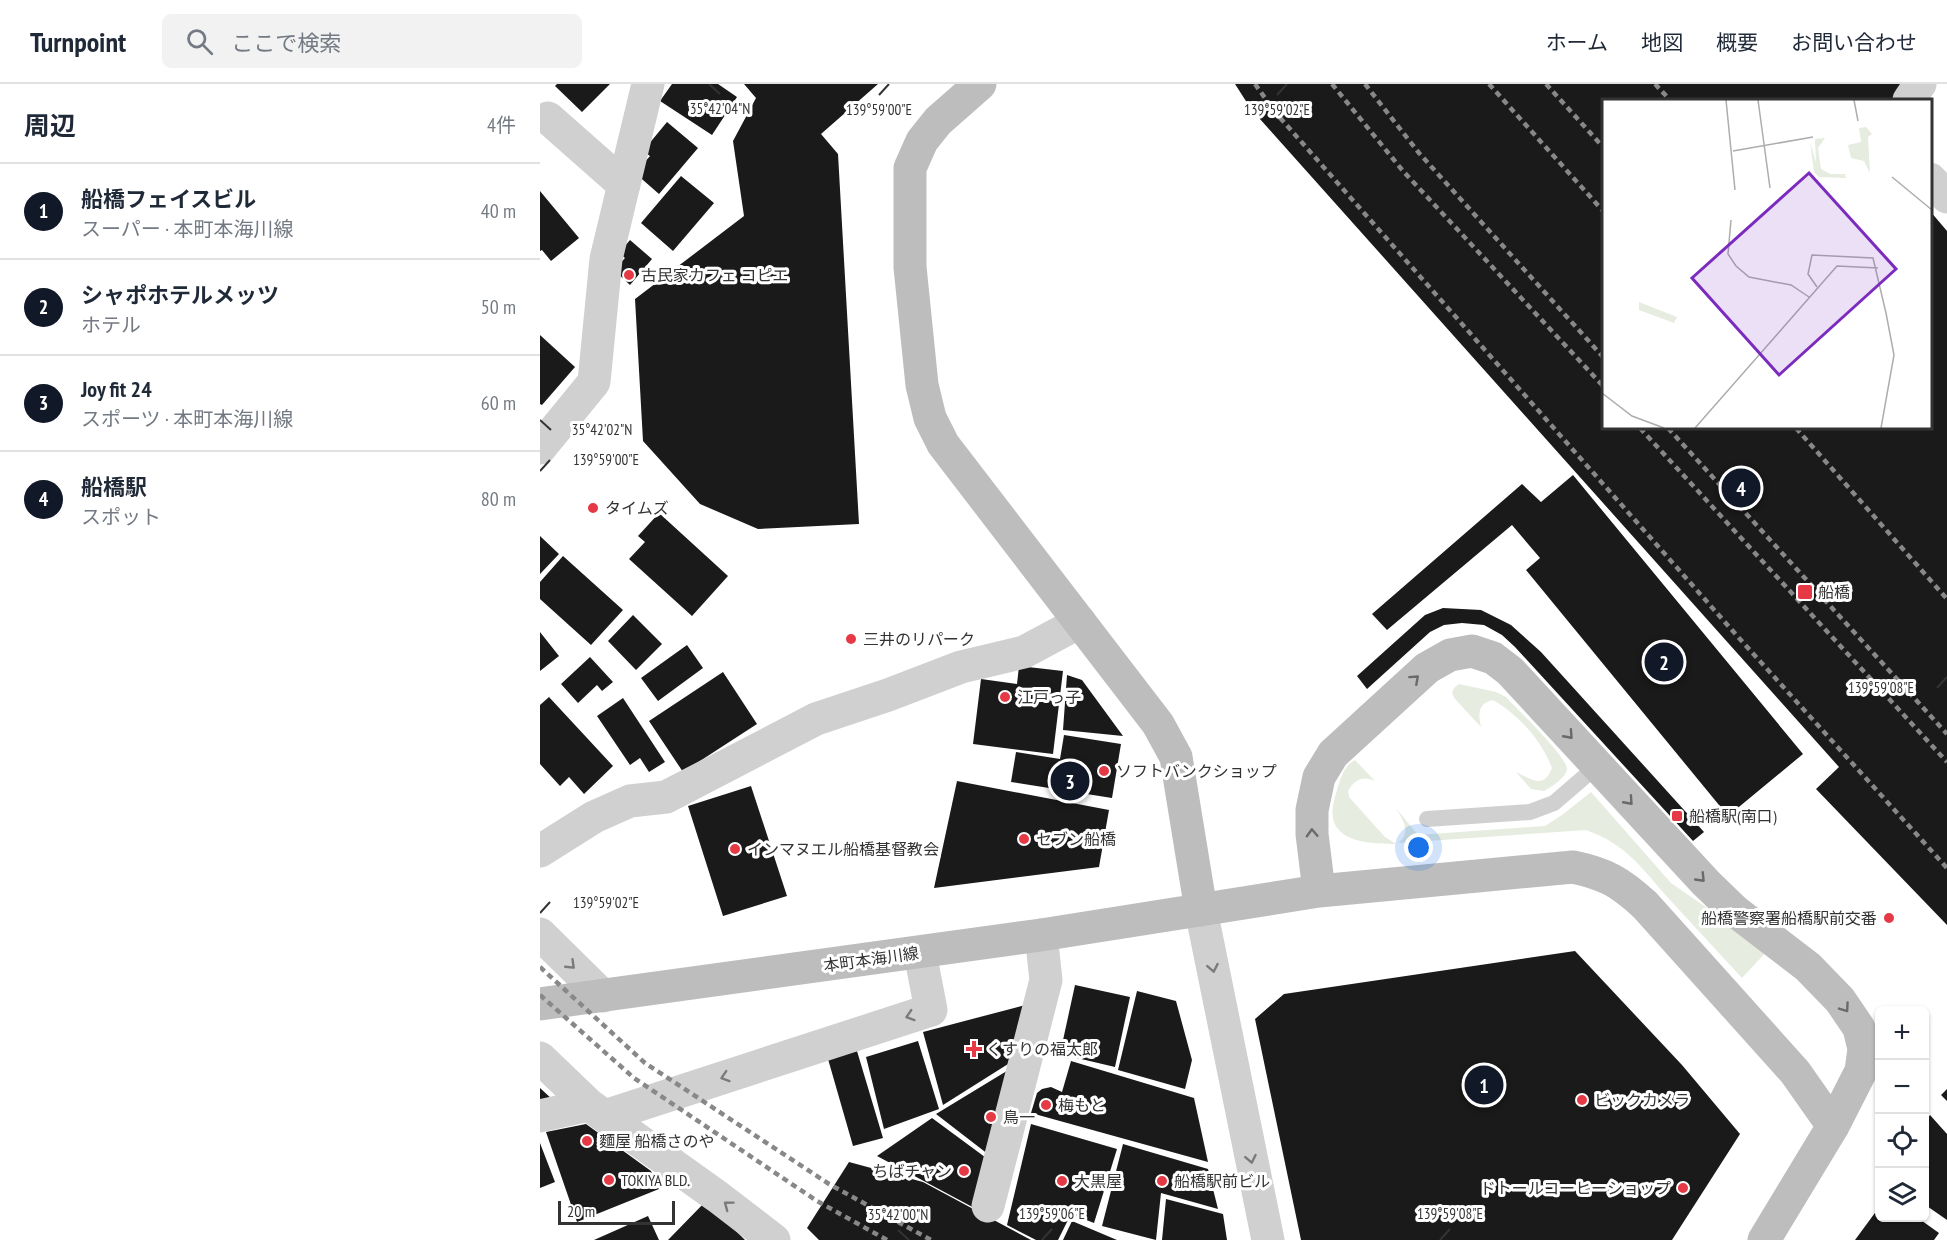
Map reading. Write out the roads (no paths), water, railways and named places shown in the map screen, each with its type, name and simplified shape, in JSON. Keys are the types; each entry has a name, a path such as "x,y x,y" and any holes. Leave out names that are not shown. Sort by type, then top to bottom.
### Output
{"street":[{"path":"540,448 594,382 606,259 648,84"},
{"path":"980,84 938,121 922,141 910,168 910,267 922,385 930,418 943,444 1158,724 1176,757 1201,910 1268,1240"},
{"path":"1910,99 1920,84"},
{"path":"548,118 624,185"},
{"path":"1932,181 1947,197"},
{"path":"540,851 594,816 630,801 666,797 816,719 961,667 1024,651 1080,621"},
{"path":"1319,891 1311,834 1312,810 1319,777 1333,754 1427,668 1450,655 1472,651 1493,658 1510,671 1660,836 1735,911 1808,967 1840,1000 1859,1028 1864,1049 1861,1071 1833,1126 1764,1240"},
{"name":"本町本海川線","path":"540,1004 920,953 1319,891 1574,867 1598,872 1625,886 1645,905 1795,1072 1833,1126"},
{"path":"540,934 603,996"},
{"path":"988,1206 1046,980 1041,935"},
{"path":"540,1116 597,1111 931,1010 920,953"},
{"path":"540,1059 597,1111 774,1240"}],"lane":[{"path":"1427,819 1530,812 1554,803 1597,766"}],"railway":[{"path":"1255,84 1275,112 1739,638 1947,868"},
{"path":"1332,84 1403,171 1602,385"},
{"path":"1365,84 1419,153 1602,356"},
{"path":"1489,84 1602,210"},
{"path":"1546,84 1602,146"},
{"path":"1655,84 1669,99"},
{"path":"1641,429 1947,762"},
{"path":"1669,429 1947,734"},
{"path":"1797,429 1947,599"},
{"path":"540,967 645,1063 829,1184 931,1240"},
{"path":"540,995 634,1078 817,1201 887,1240"}],"place":[{"name":"古民家カフェ コピエ","path":"629,275"},
{"name":"船橋駅","path":"1741,488"},
{"name":"タイムズ","path":"593,508"},
{"name":"船橋","path":"1805,592"},
{"name":"三井のリパーク","path":"851,639"},
{"name":"シャポホテルメッツ","path":"1664,662"},
{"name":"江戸っ子","path":"1005,697"},
{"name":"ソフトバンクショップ","path":"1104,771"},
{"name":"Joy fit 24","path":"1070,781"},
{"name":"船橋駅(南口)","path":"1677,816"},
{"name":"セブン船橋","path":"1024,839"},
{"name":"インマヌエル船橋基督教会","path":"735,849"},
{"name":"船橋警察署船橋駅前交番","path":"1889,918"},
{"name":"くすりの福太郎","path":"974,1049"},
{"name":"船橋フェイスビル","path":"1484,1085"},
{"name":"ビックカメラ","path":"1582,1100"},
{"name":"梅もと","path":"1046,1105"},
{"name":"鳥一","path":"991,1117"},
{"name":"麵屋 船橋さのや","path":"587,1141"},
{"name":"ちばチャン","path":"964,1171"},
{"name":"TOKIYA BLD.","path":"609,1180"},
{"name":"大黒屋","path":"1062,1181"},
{"name":"船橋駅前ビル","path":"1162,1181"},
{"name":"ドトールコーヒーショップ","path":"1683,1188"}]}
